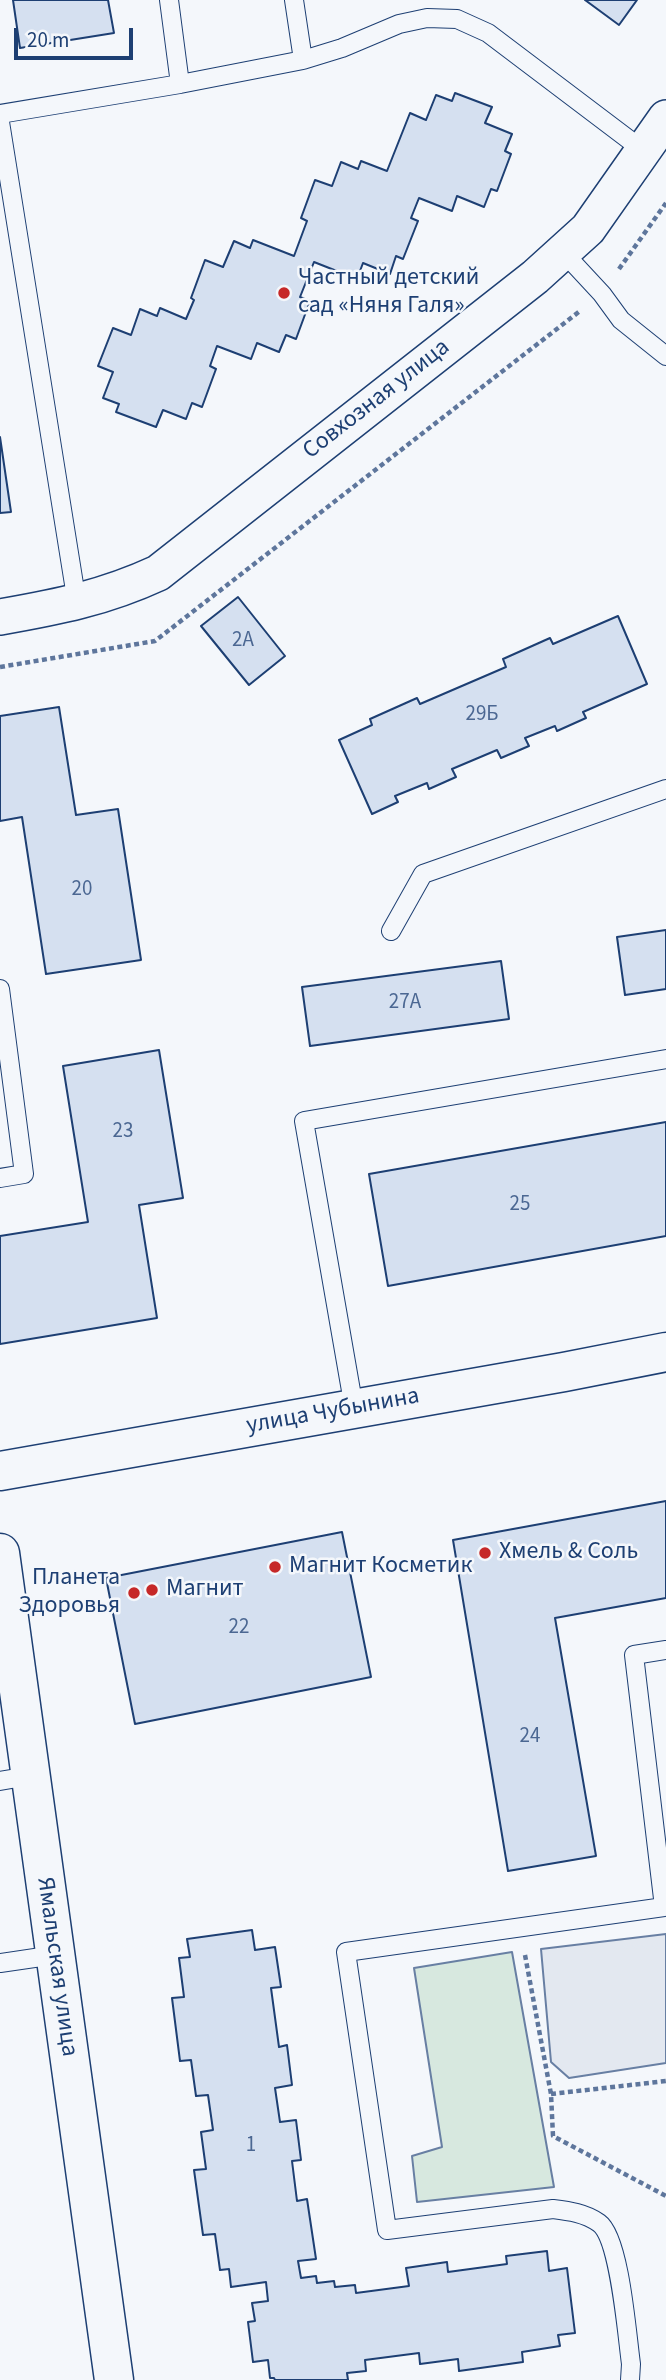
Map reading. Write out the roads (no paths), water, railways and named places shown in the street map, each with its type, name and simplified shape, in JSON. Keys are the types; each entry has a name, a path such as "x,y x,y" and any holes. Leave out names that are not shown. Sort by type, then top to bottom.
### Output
{"street":[{"name":"Совхозная улица","path":"0,617 77,603 123,589 158,573 535,277 563,252 588,229 666,118"},
{"name":"улица Чубынина","path":"0,1471 564,1373 666,1352"},
{"name":"Ямальская улица","path":"0,1553 15,1778 55,1955 114,2380"}],"lane":[{"path":"169,0 180,84"},
{"path":"294,0 303,60"},
{"path":"0,114 303,60 342,48 398,24 427,18 457,19 488,33 644,151"},
{"path":"0,122 77,603"},
{"path":"563,252 602,294 621,320 666,356"},
{"path":"391,931 423,874 666,789"},
{"path":"0,989 23,1174 0,1178"},
{"path":"354,1408 304,1121 666,1059"},
{"path":"630,2380 631,2364 615,2251 601,2224 579,2213 553,2209 387,2230 346,1952 664,1907 634,1655 666,1650"},
{"path":"0,1963 55,1955"}],"place":[{"name":"Частный детский сад «Няня Галя»","path":"284,293"},
{"name":"Хмель & Соль","path":"485,1553"},
{"name":"Магнит Косметик","path":"275,1567"},
{"name":"Магнит","path":"152,1590"},
{"name":"Планета Здоровья","path":"134,1593"}]}
